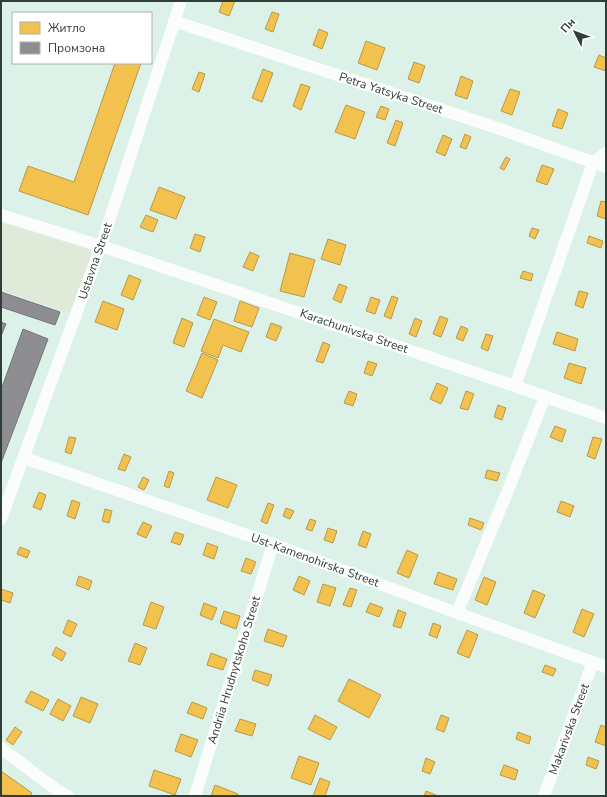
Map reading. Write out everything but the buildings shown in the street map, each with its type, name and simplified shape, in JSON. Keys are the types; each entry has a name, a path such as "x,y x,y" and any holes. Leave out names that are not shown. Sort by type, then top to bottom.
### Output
{"street":[{"name":"Ustavna Street","path":"1,520 101,246 181,1"},
{"name":"Petra Yatsyka Street","path":"174,21 500,129 606,167"},
{"path":"515,386 593,163 606,153"},
{"name":"Karachunivska Street","path":"1,215 101,246 606,418"},
{"path":"457,613 545,396"},
{"name":"Ust-Kamenohirska Street","path":"24,458 273,544 606,667"},
{"name":"Andriia Hrudnytskoho Street","path":"195,796 273,544"},
{"name":"Makarivska Street","path":"544,796 593,662"},
{"path":"1,748 61,794"}],"green space":[{"path":"1,222 90,250 91,256 70,313 1,290"}]}
